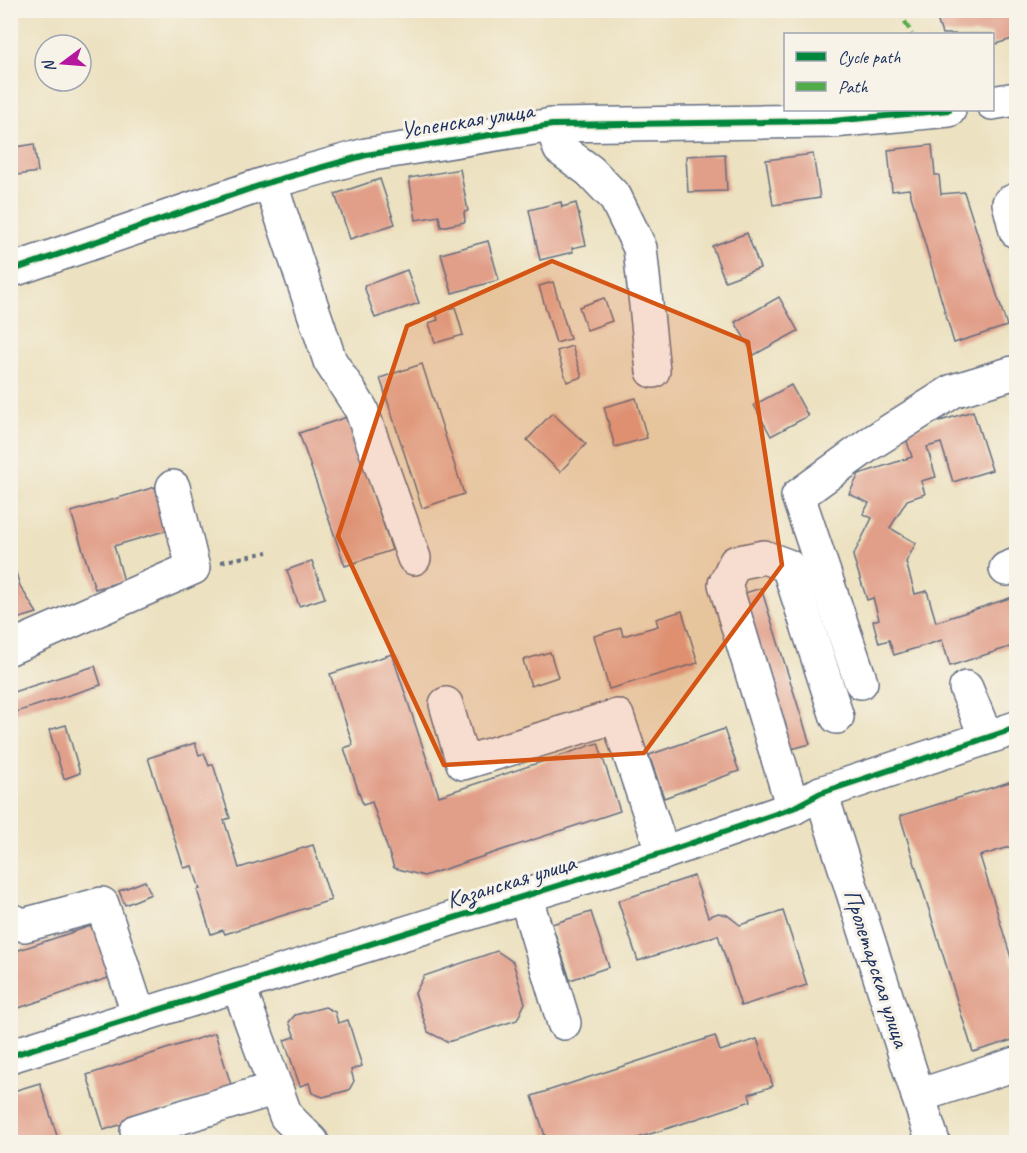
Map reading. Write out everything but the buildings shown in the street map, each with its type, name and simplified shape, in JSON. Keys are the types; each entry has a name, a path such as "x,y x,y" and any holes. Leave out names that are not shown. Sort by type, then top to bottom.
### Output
{"street":[{"path":"994,103 1017,99"},
{"name":"Успенская улица","path":"10,271 270,182 366,155 552,125 832,121 938,111"},
{"path":"552,125 560,149 590,171 615,197 640,248 653,371"},
{"path":"270,182 330,360 361,410 414,558"},
{"path":"1017,200 1009,203 1017,231"},
{"path":"861,682 798,496 871,442 954,391 1017,372"},
{"path":"10,648 194,568 173,487"},
{"name":"Пролетарская улица","path":"837,717 788,566 764,557 735,562 724,584 918,1096 933,1143"},
{"path":"966,688 1008,735"},
{"path":"447,704 463,763 617,716 663,853"},
{"name":"Казанская улица","path":"10,1056 663,853 807,800 1008,735"},
{"path":"525,895 564,1023"},
{"path":"10,920 24,925 102,904 139,1016"},
{"path":"238,985 286,1116 312,1143"},
{"path":"918,1096 1017,1064"},
{"path":"137,1131 276,1088"}],"path":[{"path":"194,568 268,552"}],"highlighted area":[{"path":"552,261 748,342 782,565 644,753 444,765 338,536 407,326"}],"marked path":[{"path":"898,10 911,33"}],"cycle path":[{"path":"10,271 270,182 366,155 552,125 833,121 938,111"},
{"path":"10,1056 663,853 793,808 821,793 1016,728"}]}
